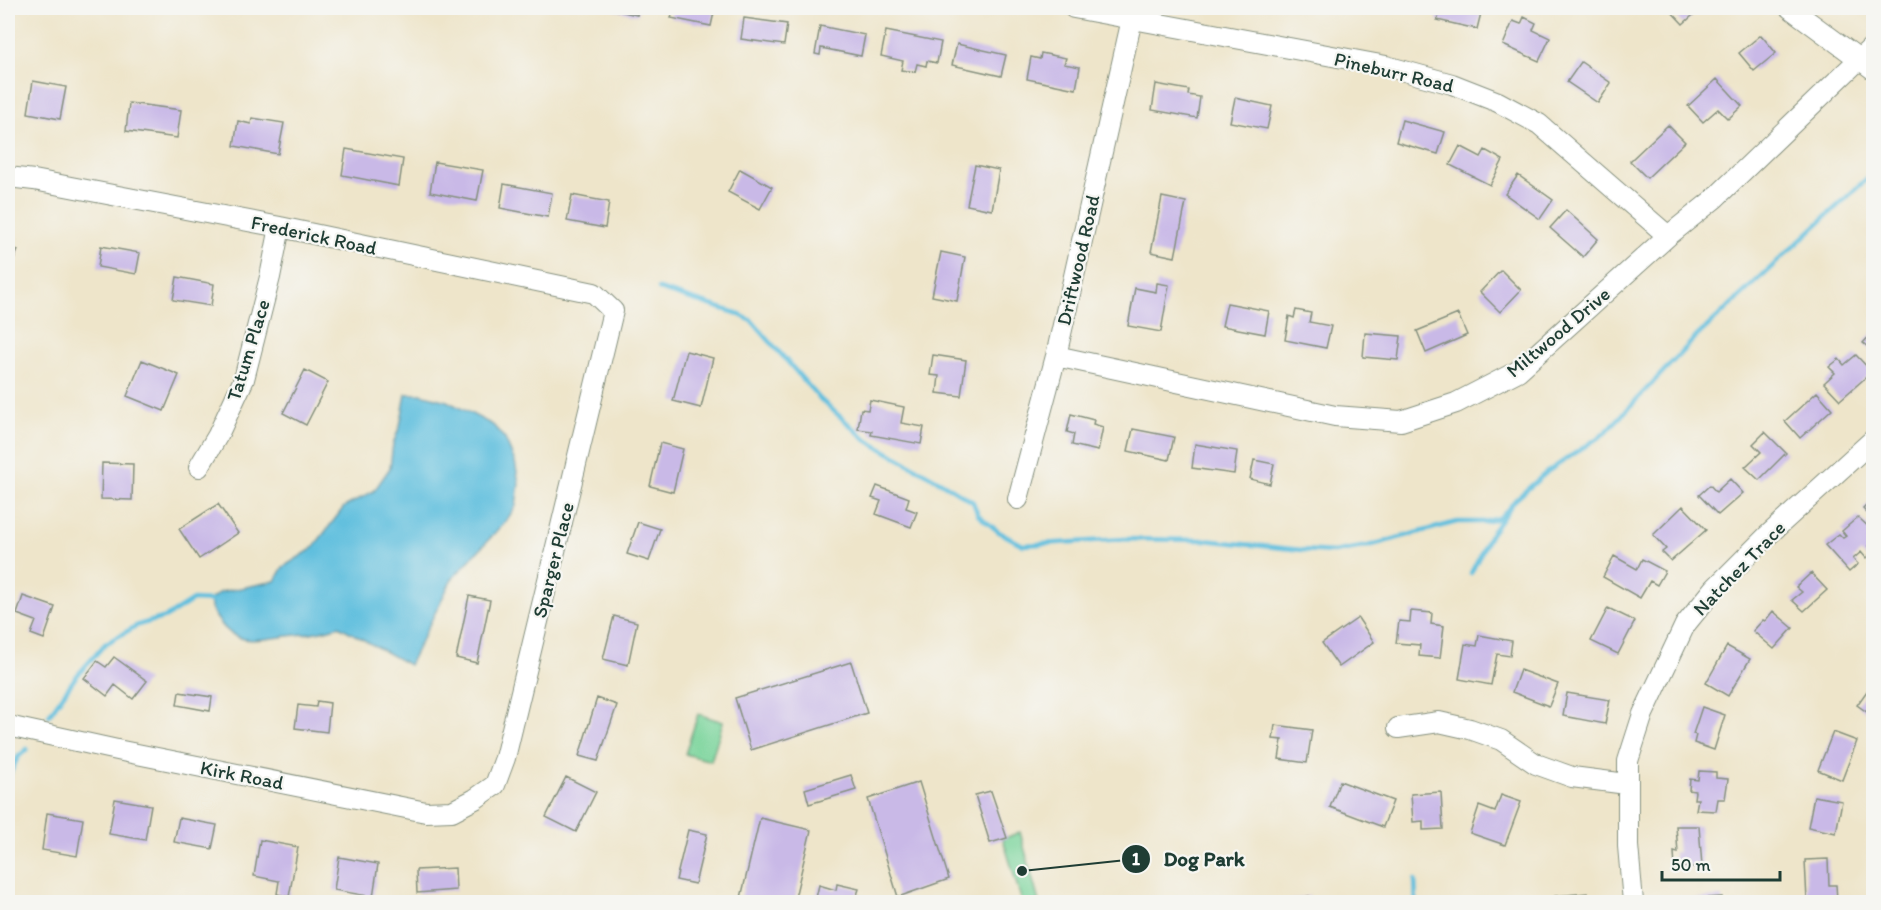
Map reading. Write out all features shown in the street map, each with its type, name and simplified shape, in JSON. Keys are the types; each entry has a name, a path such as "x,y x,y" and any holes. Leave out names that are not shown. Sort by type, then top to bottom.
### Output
{"street":[{"name":"Pineburr Road","path":"1074,8 1386,66 1452,84 1498,102 1539,124 1668,236"},
{"path":"1790,8 1866,65"},
{"name":"Driftwood Road","path":"1018,499 1056,356 1132,19"},
{"name":"Miltwood Drive","path":"1056,356 1335,416 1401,421 1456,403 1518,371 1668,236 1866,65 1874,45"},
{"name":"Frederick Road","path":"8,177 280,227 594,293 613,311"},
{"name":"Tatum Place","path":"199,467 219,435 243,379 270,277 280,227"},
{"name":"Sparger Place","path":"476,799 495,785 505,758 613,311"},
{"name":"Natchez Trace","path":"1633,903 1628,846 1628,761 1642,714 1686,625 1715,588 1751,551 1874,439"},
{"path":"1398,728 1438,722 1470,729 1501,740 1536,764 1572,777 1627,784"},
{"name":"Kirk Road","path":"8,726 426,812 452,811 476,799"}],"green space":[{"path":"698,714 723,722 711,761 685,754"},
{"path":"1020,832 1039,902 1022,902 1003,839"}],"water":[{"path":"406,394 421,394 447,401 493,425 505,439 515,462 519,483 516,506 506,521 452,579 409,665 339,626 259,640 241,638 226,630 211,609 209,600 221,592 275,581 283,567 312,549 344,507 374,491 390,468 393,444 400,426"}],"building":[{"path":"606,8 639,8 637,15"},
{"path":"674,8 715,8 711,26 671,18"},
{"path":"1440,8 1482,9 1477,29 1437,20"},
{"path":"1668,8 1701,8 1683,24"},
{"path":"1524,17 1536,23 1533,30 1550,38 1539,61 1503,45 1513,21 1521,24"},
{"path":"744,18 787,24 784,45 741,39"},
{"path":"820,26 865,35 861,56 821,48 820,55 815,54"},
{"path":"886,31 941,42 937,63 927,61 926,66 917,64 915,72 901,70 903,61 881,56"},
{"path":"1761,35 1776,53 1754,71 1739,53"},
{"path":"957,44 1006,55 1001,76 952,65"},
{"path":"1041,53 1066,58 1064,64 1080,67 1076,89 1027,79 1031,57 1040,59"},
{"path":"1581,62 1611,83 1598,103 1567,82"},
{"path":"1717,79 1742,106 1728,119 1718,109 1703,122 1688,106"},
{"path":"33,81 66,87 60,119 28,113"},
{"path":"1156,84 1189,90 1188,95 1200,97 1197,118 1152,110"},
{"path":"1235,98 1272,106 1267,129 1230,122"},
{"path":"129,103 181,110 177,138 126,131"},
{"path":"252,118 284,123 278,154 234,146 238,121 251,124"},
{"path":"1402,120 1445,132 1438,154 1396,142"},
{"path":"1668,125 1685,142 1647,178 1630,161"},
{"path":"1460,146 1481,157 1485,150 1503,160 1490,185 1450,165"},
{"path":"346,149 403,159 399,186 342,175"},
{"path":"435,162 483,170 477,201 430,192"},
{"path":"975,165 999,170 992,210 967,205"},
{"path":"740,169 772,187 760,209 728,192"},
{"path":"1518,175 1553,200 1540,219 1505,194"},
{"path":"504,184 552,193 548,217 500,208"},
{"path":"572,195 609,202 605,228 567,221"},
{"path":"1162,197 1186,202 1175,257 1151,252"},
{"path":"1566,210 1598,239 1583,257 1550,228"},
{"path":"8,245 18,250 8,274"},
{"path":"101,246 140,253 136,274 98,267"},
{"path":"941,252 965,257 957,301 932,296"},
{"path":"1501,270 1521,290 1500,312 1480,292"},
{"path":"177,277 214,284 211,306 173,300"},
{"path":"1157,283 1169,285 1161,332 1128,326 1135,288 1156,292"},
{"path":"1227,303 1269,311 1265,334 1222,326"},
{"path":"1296,310 1311,313 1309,322 1331,326 1326,348 1285,340 1289,316 1294,318"},
{"path":"1458,314 1467,335 1426,353 1417,331"},
{"path":"1874,331 1874,352 1863,343"},
{"path":"1365,333 1401,336 1398,360 1363,357"},
{"path":"686,351 713,358 701,408 673,401"},
{"path":"933,355 966,360 961,396 937,393 939,376 930,375"},
{"path":"1856,355 1872,372 1840,400 1824,383 1835,373 1829,367 1839,359 1844,365"},
{"path":"142,360 179,375 164,411 127,396"},
{"path":"305,370 328,382 306,425 283,413"},
{"path":"1817,392 1832,409 1800,438 1785,421"},
{"path":"870,400 904,407 901,423 924,427 921,444 871,435 872,431 858,429 861,409 868,410"},
{"path":"1071,414 1094,420 1093,424 1103,427 1098,451 1072,445 1074,434 1067,432"},
{"path":"1133,429 1174,437 1169,460 1128,451"},
{"path":"1765,432 1786,453 1759,480 1745,467 1761,452 1753,444"},
{"path":"660,443 683,449 673,492 650,486"},
{"path":"1195,444 1237,451 1234,474 1192,468"},
{"path":"1254,460 1274,464 1270,484 1250,479"},
{"path":"102,463 133,464 132,500 101,499"},
{"path":"1730,479 1743,493 1718,515 1699,495 1710,485 1716,492"},
{"path":"877,486 909,498 906,508 917,512 911,527 876,514 881,501 872,498"},
{"path":"1874,498 1874,520 1863,509"},
{"path":"218,504 238,533 199,559 179,529"},
{"path":"1683,506 1706,530 1671,561 1662,552 1666,549 1653,535"},
{"path":"1858,517 1874,532 1874,542 1869,546 1873,551 1866,558 1861,552 1853,559 1858,564 1849,572 1825,545 1839,534 1843,538 1846,536 1842,531"},
{"path":"638,522 660,529 649,561 627,554"},
{"path":"1614,556 1637,569 1642,559 1665,571 1657,585 1650,581 1640,598 1603,577"},
{"path":"1811,573 1827,590 1804,611 1792,600 1802,592 1796,587"},
{"path":"23,596 55,607 44,639 31,634 36,621 17,614"},
{"path":"469,596 490,600 477,663 456,658"},
{"path":"1608,608 1635,621 1618,654 1591,641"},
{"path":"1411,611 1432,613 1431,624 1444,626 1440,658 1419,656 1420,645 1396,643 1399,621 1410,622"},
{"path":"1773,611 1793,628 1774,649 1753,631"},
{"path":"614,616 637,622 628,665 603,659"},
{"path":"1358,618 1374,642 1339,667 1322,643"},
{"path":"1479,635 1512,641 1510,656 1497,654 1491,685 1459,679 1465,644 1477,646"},
{"path":"1727,646 1750,659 1728,696 1706,683"},
{"path":"114,657 147,681 133,699 115,685 107,696 84,678 97,661 106,667"},
{"path":"851,662 867,713 751,750 735,698"},
{"path":"1520,670 1558,684 1549,706 1512,692"},
{"path":"1874,681 1874,717 1857,705"},
{"path":"179,692 212,697 210,711 177,705"},
{"path":"1567,693 1610,700 1605,724 1563,716"},
{"path":"597,698 617,705 598,761 579,756"},
{"path":"317,701 330,703 327,732 295,728 298,705 316,707"},
{"path":"1702,707 1725,715 1714,750 1694,743 1696,735 1693,734"},
{"path":"1275,725 1312,730 1307,763 1279,759 1282,740 1273,739"},
{"path":"1833,732 1857,741 1842,780 1818,770"},
{"path":"1699,771 1716,772 1716,778 1728,779 1725,799 1718,799 1716,811 1696,810 1698,799 1694,799 1695,791 1689,790 1690,779 1698,780"},
{"path":"851,775 856,790 809,804 805,789"},
{"path":"566,777 596,792 576,832 546,817"},
{"path":"1340,781 1393,801 1383,827 1330,807"},
{"path":"919,782 949,879 898,897 868,799"},
{"path":"991,791 1007,838 990,843 975,795"},
{"path":"1441,792 1443,829 1423,830 1423,821 1413,822 1411,794"},
{"path":"1501,795 1521,802 1505,845 1470,833 1479,806 1495,812"},
{"path":"1814,796 1842,801 1836,833 1808,827"},
{"path":"115,799 151,805 145,840 109,834"},
{"path":"47,813 83,819 77,856 42,850"},
{"path":"179,818 217,825 212,849 174,842"},
{"path":"760,818 811,830 794,902 740,902"},
{"path":"1676,826 1699,826 1702,866 1675,868 1674,852 1678,853"},
{"path":"688,830 707,834 695,884 676,880"},
{"path":"260,840 298,847 289,897 277,894 279,881 254,876"},
{"path":"339,857 378,864 373,897 334,890"},
{"path":"1828,859 1829,885 1836,885 1837,900 1807,901 1805,860"},
{"path":"455,868 456,890 417,893 416,870"},
{"path":"837,884 859,889 857,895 874,899 873,902 815,902 819,885 836,890"},
{"path":"1588,893 1588,902 1556,902 1555,896"},
{"path":"1309,896 1311,902 1284,902"},
{"path":"1722,897 1722,902 1691,902 1691,899"}],"waterway":[{"path":"1471,573 1490,535 1515,500 1547,472 1605,433 1696,337 1874,172"},
{"path":"659,289 736,313 752,321 820,399 868,441 973,502 978,515 999,532 1023,545 1125,539 1204,540 1334,552 1368,546 1457,522 1484,522 1499,518 1508,509"},
{"path":"49,715 75,678 105,644 138,625 166,617 193,600 214,601"},
{"path":"8,778 18,757 27,749"},
{"path":"1415,880 1416,902"}],"place":[{"name":"Dog Park","path":"1022,871"}]}
